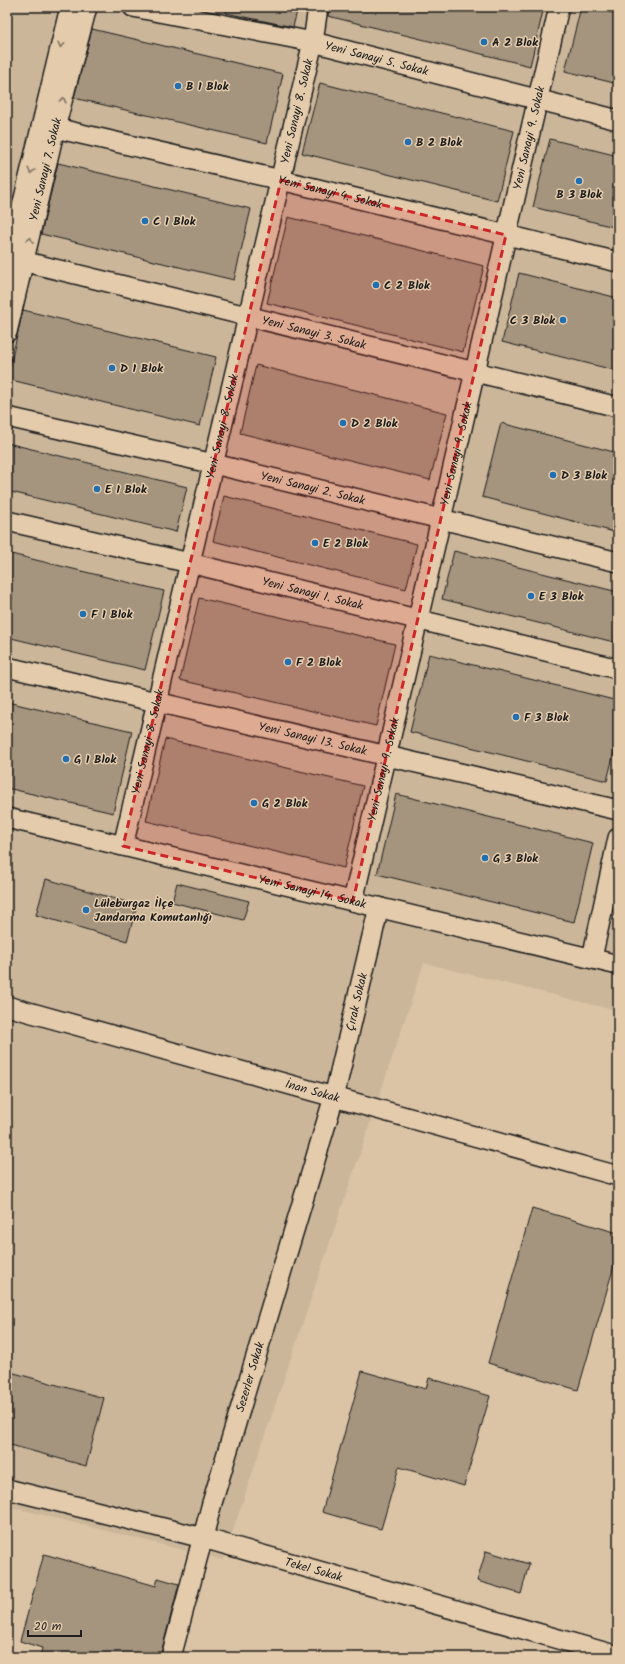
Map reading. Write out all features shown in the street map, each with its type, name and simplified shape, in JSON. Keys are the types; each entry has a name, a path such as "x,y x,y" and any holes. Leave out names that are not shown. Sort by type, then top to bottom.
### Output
{"street":[{"name":"Yeni Sanayi 7. Sokak","path":"49,126 70,7"},
{"name":"Yeni Sanayi 7. Sokak","path":"7,332 11,260 49,126 87,7"},
{"name":"Yeni Sanayi 5. Sokak","path":"133,7 313,42 618,120"},
{"name":"Yeni Sanayi 8. Sokak","path":"123,846 281,180 313,42 318,7"},
{"name":"Yeni Sanayi 9. Sokak","path":"353,901 558,7"},
{"name":"Yeni Sanayi 4. Sokak","path":"49,126 281,180 618,262"},
{"name":"Yeni Sanayi 3. Sokak","path":"11,260 248,316 618,407"},
{"name":"Yeni Sanayi 2. Sokak","path":"7,417 214,464 618,562"},
{"name":"Yeni Sanayi 1. Sokak","path":"7,521 190,563 618,669"},
{"name":"Yeni Sanayi 13. Sokak","path":"7,667 618,810"},
{"name":"Yeni Sanayi 14. Sokak","path":"7,818 618,965"},
{"path":"592,958 618,838"},
{"name":"Çırak Sokak","path":"334,1097 379,907"},
{"name":"İnan Sokak","path":"7,1006 618,1176"},
{"name":"Sezerler Sokak","path":"171,1657 203,1538 334,1097"},
{"name":"Tekel Sokak","path":"7,1489 203,1538 618,1656"}],"highlighted area":[{"path":"281,180 506,235 353,901 123,846"}],"shaded area":[{"path":"7,7 618,7 618,1011 424,963 223,1560 7,1506"}],"building":[{"path":"227,7 298,7 293,27 226,13"},
{"name":"A 2 Blok","path":"329,7 544,7 530,66 328,16"},
{"path":"581,7 589,7 618,14 618,84 565,71"},
{"name":"B 1 Blok","path":"92,29 283,74 267,143 74,98"},
{"name":"B 2 Blok","path":"320,83 514,131 497,201 302,153"},
{"name":"B 3 Blok","path":"550,139 618,156 618,228 533,207"},
{"name":"C 1 Blok","path":"58,163 251,209 234,280 41,234"},
{"name":"C 2 Blok","path":"288,217 484,266 463,352 267,303"},
{"name":"C 3 Blok","path":"519,273 618,298 618,371 502,342"},
{"name":"D 1 Blok","path":"23,310 216,357 200,426 7,379"},
{"name":"D 2 Blok","path":"256,365 447,413 430,480 240,433"},
{"name":"D 3 Blok","path":"501,423 618,453 618,533 482,497"},
{"name":"E 1 Blok","path":"7,443 187,487 176,532 7,491"},
{"name":"E 2 Blok","path":"224,496 417,544 406,589 213,541"},
{"name":"E 3 Blok","path":"454,551 618,592 618,643 442,599"},
{"name":"F 1 Blok","path":"7,553 164,591 145,670 7,637"},
{"name":"F 2 Blok","path":"199,598 395,644 376,726 180,680"},
{"name":"F 3 Blok","path":"429,654 618,701 618,736 607,781 410,732"},
{"name":"G 1 Blok","path":"7,702 132,731 113,813 7,788"},
{"name":"G 2 Blok","path":"165,739 363,786 344,868 146,821"},
{"name":"G 3 Blok","path":"396,794 593,843 574,922 377,874"},
{"name":"Lüleburgaz İlçe Jandarma Komutanlığı","path":"46,879 137,905 127,941 36,915"},
{"path":"177,883 249,901 243,920 172,902"},
{"path":"532,1208 618,1233 618,1252 578,1390 488,1363"},
{"path":"7,1371 104,1398 86,1466 7,1444"},
{"path":"362,1371 426,1389 429,1378 490,1396 464,1486 399,1467 381,1529 322,1512"},
{"path":"486,1551 529,1564 521,1594 477,1581"},
{"path":"44,1554 156,1586 158,1578 179,1584 160,1657 40,1657 42,1648 20,1641"}],"place":[{"name":"A 2 Blok","path":"484,42"},
{"name":"B 1 Blok","path":"178,86"},
{"name":"B 2 Blok","path":"408,142"},
{"name":"B 3 Blok","path":"579,181"},
{"name":"C 1 Blok","path":"145,221"},
{"name":"C 2 Blok","path":"376,285"},
{"name":"C 3 Blok","path":"563,320"},
{"name":"D 1 Blok","path":"112,368"},
{"name":"D 2 Blok","path":"343,423"},
{"name":"D 3 Blok","path":"553,475"},
{"name":"E 1 Blok","path":"97,489"},
{"name":"E 2 Blok","path":"315,543"},
{"name":"E 3 Blok","path":"531,596"},
{"name":"F 1 Blok","path":"83,614"},
{"name":"F 2 Blok","path":"288,662"},
{"name":"F 3 Blok","path":"516,717"},
{"name":"G 1 Blok","path":"66,759"},
{"name":"G 2 Blok","path":"254,803"},
{"name":"G 3 Blok","path":"485,858"},
{"name":"Lüleburgaz İlçe Jandarma Komutanlığı","path":"86,910"}]}
